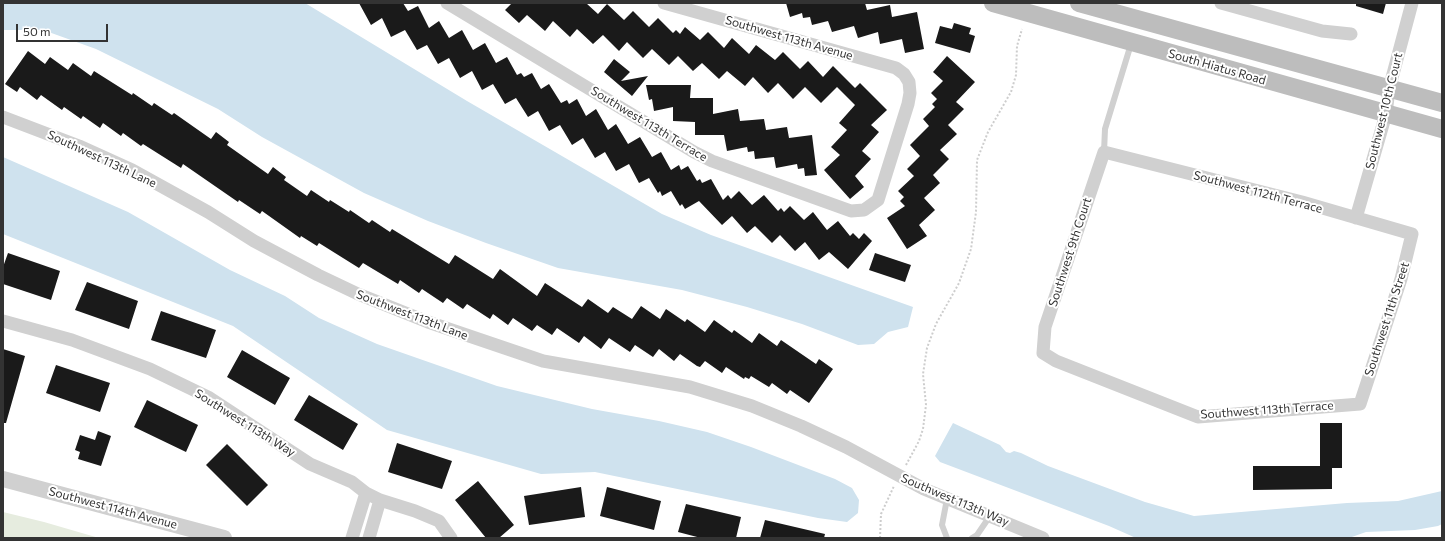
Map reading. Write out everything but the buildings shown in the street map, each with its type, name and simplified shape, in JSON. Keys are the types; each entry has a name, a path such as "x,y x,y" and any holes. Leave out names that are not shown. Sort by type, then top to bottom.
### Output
{"main road":[{"name":"South Hiatus Road","path":"993,3 1034,8 1131,43 1442,129"},
{"name":"South Hiatus Road","path":"1079,3 1442,103"}],"street":[{"name":"Southwest 113th Terrace","path":"447,3 465,7 694,152 712,161 851,211 864,210"},
{"name":"Southwest 113th Avenue","path":"664,3 896,68 904,74 909,82 910,93 908,104 878,200 864,210"},
{"path":"1220,3 1253,7 1322,31 1351,34"},
{"name":"Southwest 10th Court","path":"1356,218 1386,114 1389,89 1412,3"},
{"name":"Southwest 113th Lane","path":"3,117 80,146 132,170 208,212 254,241 318,275 358,294 428,322 543,361 690,387 752,406 801,426 846,447"},
{"name":"Southwest 112th Terrace","path":"1104,152 1302,202 1412,234"},
{"name":"Southwest 9th Court","path":"1043,352 1045,327 1104,152"},
{"name":"Southwest 11th Street","path":"1360,404 1400,279 1412,234"},
{"name":"Southwest 113th Way","path":"3,321 72,340 150,369 208,397 310,464 352,482 366,494 380,500 415,510 439,521 451,538"},
{"name":"Southwest 113th Terrace","path":"1043,352 1056,361 1198,417 1360,404"},
{"name":"Southwest 113th Way","path":"846,447 899,477 947,499 1044,538"},
{"name":"Southwest 114th Avenue","path":"3,479 224,538"},
{"path":"352,538 366,494"},
{"path":"369,538 380,500"}],"lane":[{"path":"1104,152 1105,129 1131,43"},
{"path":"947,499 942,525 947,538"},
{"path":"972,538 977,535 990,516"}],"path":[{"path":"880,538 881,514 919,441 923,429 926,405 923,374 927,348 936,324 959,283 970,249 976,212 977,160 988,132 1012,92 1016,75 1017,46 1022,29"}],"shaded area":[{"path":"3,512 44,522 99,538 3,538"}],"water":[{"path":"3,3 305,3 467,101 662,214 711,235 913,307 908,327 888,332 874,344 858,345 802,324 747,307 682,290 558,268 486,243 428,221 364,193 262,137 218,109 96,49 43,30 3,30"},
{"path":"3,157 128,212 230,270 285,296 319,318 377,344 497,386 592,409 659,421 707,432 751,447 835,479 852,488 859,500 858,513 847,522 818,518 595,472 541,474 387,430 233,326 3,234"},
{"path":"953,423 1000,445 1006,452 1010,453 1014,451 1021,453 1048,466 1145,502 1194,516 1347,503 1398,501 1442,491 1442,524 1415,530 1366,532 1349,538 1136,538 1109,526 940,462 935,456"}]}
